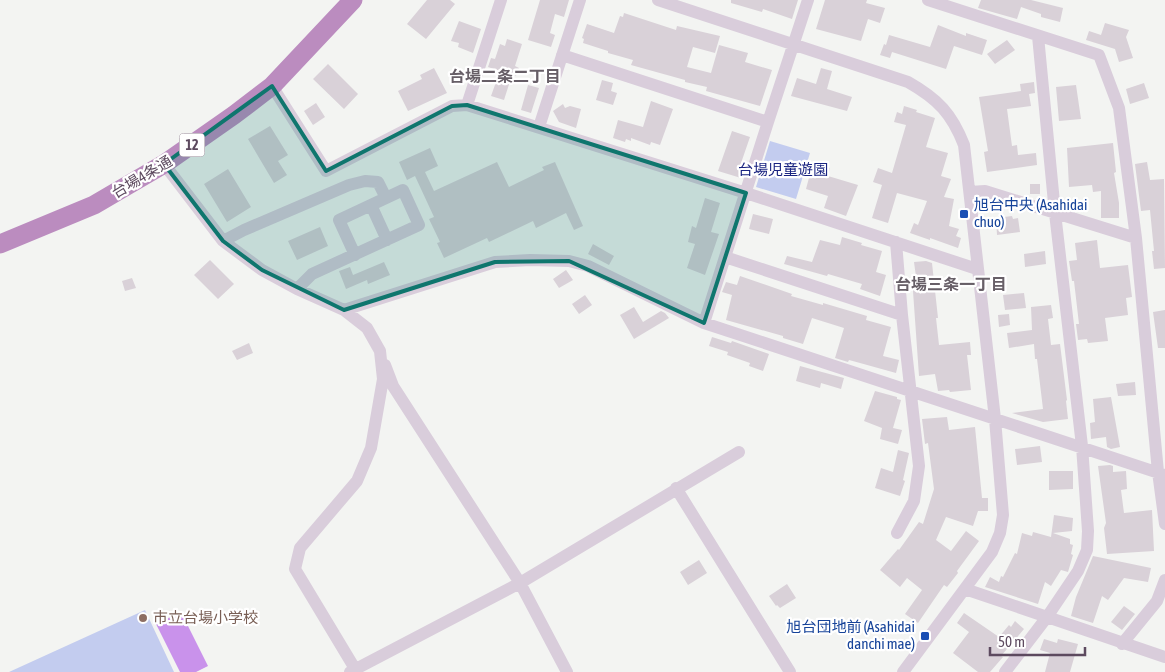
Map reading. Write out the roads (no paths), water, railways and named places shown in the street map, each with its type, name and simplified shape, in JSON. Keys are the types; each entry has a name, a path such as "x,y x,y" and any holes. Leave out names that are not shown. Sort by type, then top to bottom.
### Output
{"highway":[{"name":"台場4条通","path":"0,244 94,205 164,164 272,86 353,0"}],"street":[{"path":"467,105 502,0"},
{"path":"539,127 580,0"},
{"path":"658,0 908,82 927,93 942,106 956,124 964,145 995,419 1003,515 1000,533 992,552 904,671"},
{"path":"704,322 808,0"},
{"path":"928,0 1098,55 1119,108 1136,238 1162,473 1165,524"},
{"path":"1005,672 1047,617 1078,571 1087,550 1088,531 1082,446 1055,213 1038,36"},
{"path":"562,55 768,122"},
{"path":"272,86 326,171 452,106 467,105 746,193 977,269"},
{"path":"164,164 223,241 262,270 296,289 344,310 367,328 380,351 393,386 520,583 567,672"},
{"path":"223,241 349,184 365,181 378,182 386,198"},
{"path":"296,289 312,274 355,255 419,225 403,190 339,220 355,255"},
{"path":"970,192 985,190 1136,238"},
{"path":"371,205 387,240"},
{"path":"896,242 919,466 914,501 897,533"},
{"path":"725,257 902,315"},
{"path":"344,310 495,262 530,260 569,261 588,266 704,322 1162,473"},
{"path":"380,351 383,379 371,448 357,481 300,548 295,569 354,671 520,583 739,452"},
{"path":"676,488 790,672"},
{"path":"1122,644 1157,601 1165,580"},
{"path":"965,589 1122,644 1165,657"}],"place":[{"name":"旭台中央 (Asahidai chuo)","path":"964,214"},
{"name":"市立台場小学校","path":"143,618"},
{"name":"旭台団地前 (Asahidai danchi mae)","path":"925,636"}],"district":[{"name":"台場二条二丁目","path":"505,76"},
{"name":"台場三条一丁目","path":"951,284"}],"park label":[{"name":"台場児童遊園","path":"783,170"}]}
